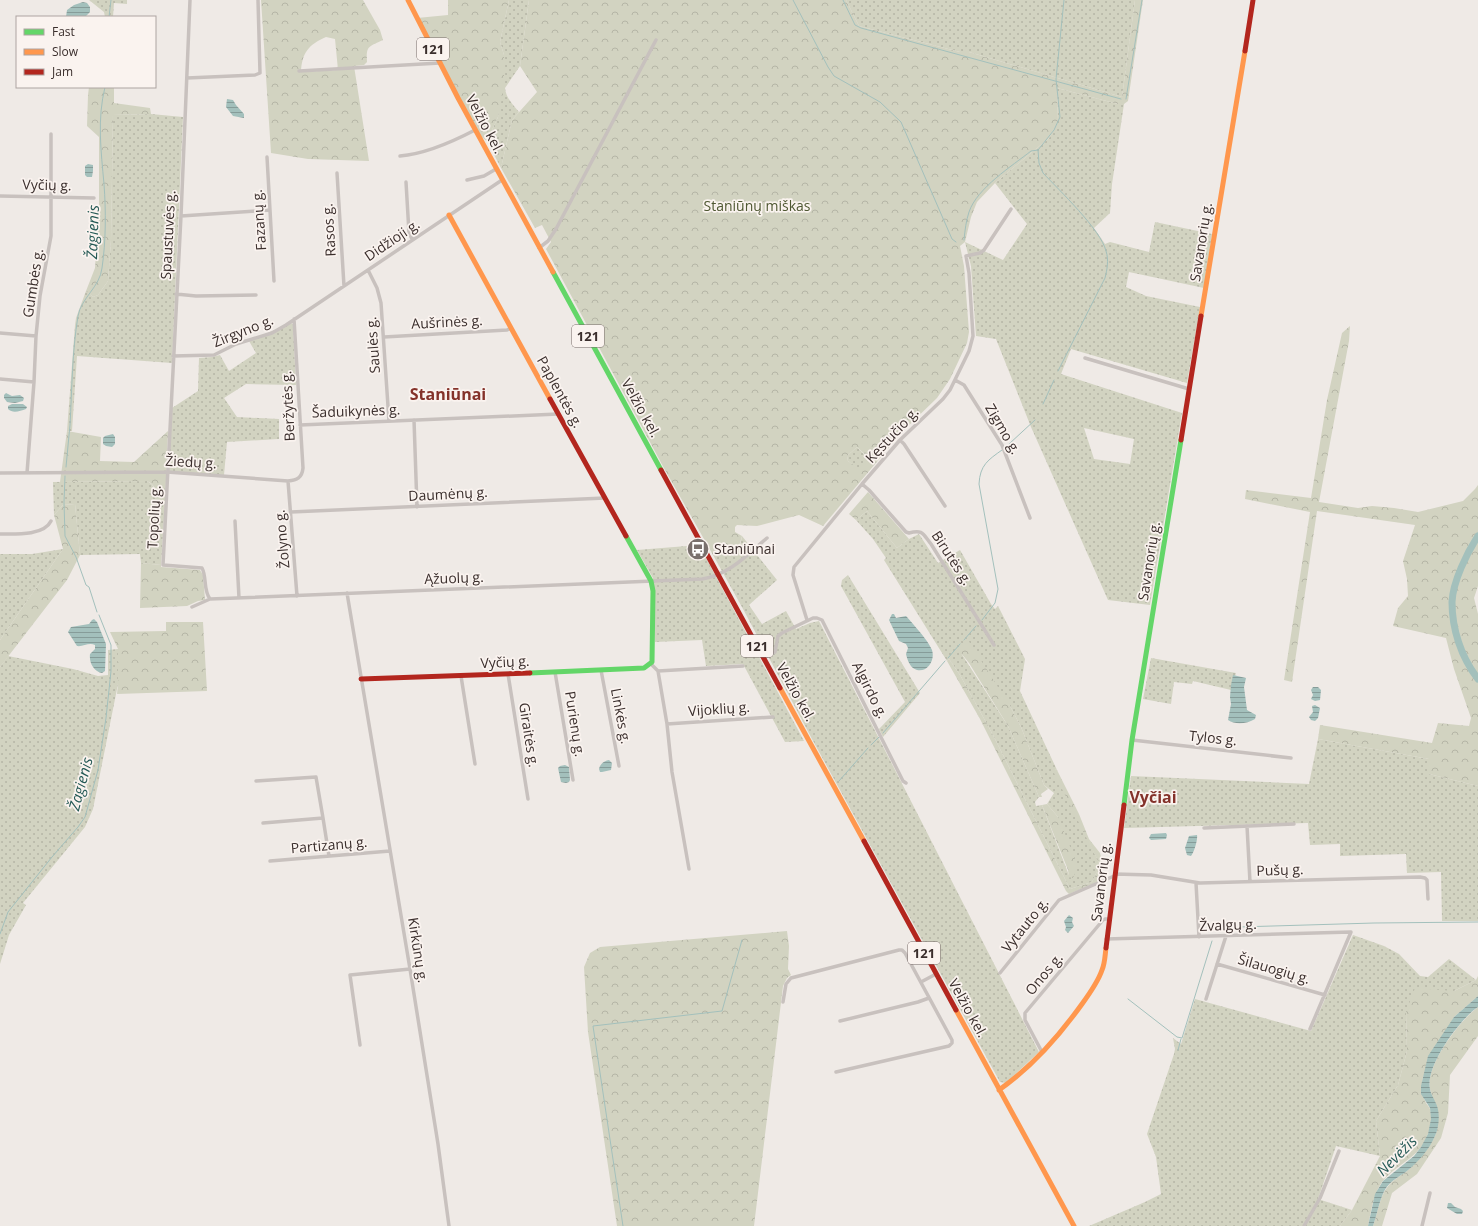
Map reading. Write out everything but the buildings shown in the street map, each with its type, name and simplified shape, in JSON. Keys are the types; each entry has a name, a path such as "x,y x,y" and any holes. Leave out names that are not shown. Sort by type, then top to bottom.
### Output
{"street":[{"name":"Spaustuvės g.","path":"167,472 181,216 190,0"},
{"path":"186,78 255,76 260,73 258,0"},
{"name":"Velžio kel.","path":"408,0 496,169 1074,1226"},
{"name":"Savanorių g.","path":"999,1090 1010,1082 1056,1037 1100,978 1103,968 1132,740 1253,0"},
{"path":"539,248 548,241 556,229 656,40"},
{"path":"299,71 432,64 440,62"},
{"path":"400,156 419,153 475,130"},
{"name":"Gumbės g.","path":"0,333 36,336 40,296 51,236 51,134"},
{"name":"Fazanų g.","path":"267,158 274,281"},
{"path":"467,180 484,176 496,169"},
{"name":"Rasos g.","path":"336,173 344,286"},
{"name":"Didžioji g.","path":"294,319 502,180"},
{"path":"406,182 409,233 412,239"},
{"name":"Vyčių g.","path":"0,196 94,198"},
{"name":"Kęstučio g.","path":"807,620 794,579 794,567 900,440 950,390 969,351 973,336 969,273 966,256 980,253 984,250 1011,209"},
{"path":"181,216 269,210"},
{"name":"Paplentės g.","path":"449,215 651,581"},
{"name":"Saulės g.","path":"368,270 373,278 379,295 384,336 389,421"},
{"path":"176,294 196,296 256,295"},
{"name":"Žirgyno g.","path":"173,356 214,355 236,344 272,333 294,319"},
{"name":"Beržytės g.","path":"288,481 298,479 303,471 294,319"},
{"name":"Aušrinės g.","path":"384,336 507,330 511,328"},
{"path":"27,473 36,336"},
{"path":"1085,358 1189,389"},
{"path":"0,379 34,382"},
{"name":"Zigmo g.","path":"955,380 964,385 1002,445 1030,518"},
{"name":"Šaduikynės g.","path":"300,425 558,414"},
{"path":"414,420 417,506"},
{"path":"900,440 945,506"},
{"name":"Žiedų g.","path":"0,473 92,471 167,472 288,481"},
{"name":"Topolių g.","path":"167,472 163,565 202,568 204,572 207,594 210,599"},
{"name":"Žolyno g.","path":"288,481 297,596"},
{"name":"Birutės g.","path":"862,484 870,490 906,532 909,533 917,531 922,533 994,645"},
{"name":"Daumėnų g.","path":"291,512 606,498"},
{"path":"0,534 33,532 47,526 51,521"},
{"path":"235,521 239,598"},
{"name":"Ąžuolų g.","path":"192,607 210,599 651,581 711,577 730,569 767,538"},
{"path":"651,581 653,656 651,664 658,671 667,724 672,772 688,868"},
{"path":"347,593 361,679"},
{"name":"Algirdo g.","path":"807,620 816,618 824,623 903,781 906,783"},
{"path":"764,658 775,652 777,639 780,634 807,620"},
{"name":"Vyčių g.","path":"361,679 644,668 651,664"},
{"path":"658,671 743,666"},
{"name":"Linkės g.","path":"601,670 619,766"},
{"name":"Purienų g.","path":"555,672 573,780"},
{"name":"Giraitės g.","path":"508,674 528,799"},
{"path":"461,676 475,764"},
{"name":"Kirkūnų g.","path":"361,679 410,969 438,1144 449,1226"},
{"name":"Vijoklių g.","path":"667,724 773,717"},
{"name":"Tylos g.","path":"1132,740 1291,758"},
{"path":"256,781 316,777 329,856"},
{"path":"263,823 323,818"},
{"path":"1204,828 1294,824"},
{"path":"1247,826 1250,882"},
{"name":"Partizanų g.","path":"270,861 390,851"},
{"name":"Pušų g.","path":"1114,875 1151,875 1196,883 1420,876 1427,880 1428,899"},
{"name":"Vytauto g.","path":"1000,973 1059,900 1114,875"},
{"path":"1196,883 1199,937"},
{"name":"Onos g.","path":"1042,1052 1025,1020 1025,1013 1103,920 1105,918 1109,919"},
{"name":"Žvalgų g.","path":"1106,939 1351,932 1325,995"},
{"path":"1206,999 1226,936"},
{"path":"783,1002 786,984 791,978 902,950 906,953 952,1040 950,1045 836,1072"},
{"name":"Šilauogių g.","path":"1217,964 1325,995"},
{"path":"360,1045 350,975 410,969"},
{"path":"921,982 936,974"},
{"path":"1310,1029 1325,995"},
{"path":"840,1021 929,998"},
{"path":"1304,1226 1320,1198 1338,1152"},
{"path":"1422,1226 1430,1193"}],"green space":[{"path":"89,0 127,0 127,4 114,3 113,16 105,16 104,12"},
{"path":"261,0 363,0 380,30 383,40 369,47 367,52 367,62 364,65 354,66 369,161 308,159 271,153","holes":["326,37 335,39 338,70 301,72 303,60 307,50 310,47"]},
{"path":"448,0 509,0 500,42 504,55 504,88 498,117 487,141 477,134 417,18 448,15"},
{"path":"509,0 529,0 520,66 505,88 508,98 519,112 512,120 501,168 487,141 498,117 504,55 500,42"},
{"name":"Staniūnų miškas","path":"529,0 846,0 859,26 960,52 969,52 1122,97 1135,0 1143,0 1128,101 1124,104 1118,104 1057,88 1058,122 1049,138 995,183 977,202 971,217 965,242 960,246 964,266 969,332 967,343 950,379 937,398 902,432 823,526 799,515 757,526 737,525 735,527 735,532 742,536 735,552 728,556 713,555 665,470 546,249 551,242 542,225 535,228 501,168 512,120 537,92 520,66","holes":["857,447 868,457 858,468 848,461 847,456"]},
{"path":"846,0 1135,0 1122,97 969,52 960,52 859,26"},
{"path":"89,88 114,88 114,103 150,108 151,114 113,115 111,240 108,281 98,295 93,297 86,291 95,268 99,209 99,137 87,126"},
{"path":"1057,88 1118,104 1124,104 1112,184 1110,213 1094,228 1105,244 1110,242 1149,252 1155,222 1212,234 1204,288 1129,272 1126,287 1146,296 1200,307 1187,383 1071,349 1061,374 1182,413 1150,605 1108,600 1031,427 996,339 976,336 971,266 965,242 1003,260 1027,224 995,183 1049,138 1058,122","holes":["1084,428 1134,439 1130,464 1094,459"]},
{"path":"151,114 183,117 172,363 77,356 72,431 67,431 76,318 86,291 93,297 98,295 108,281 111,240 113,115"},
{"path":"291,323 293,324 296,385 246,384 224,398 237,417 279,419 279,439 227,442 224,475 167,472 172,408 198,391 199,358 220,355 229,371 256,353 249,341"},
{"path":"1350,326 1349,341 1319,502 1358,508 1372,506 1418,512 1463,501 1478,485 1478,586 1474,598 1478,614 1478,786 1429,774 1429,759 1318,739 1320,725 1432,743 1438,723 1469,726 1471,718 1454,669 1446,638 1393,626 1398,608 1408,596 1407,579 1403,561 1415,525 1317,511 1292,682 1284,680 1310,512 1245,499 1246,490 1311,498 1327,400 1342,333"},
{"path":"67,431 101,437 100,461 134,462 168,431 165,504 159,499 154,486 147,481 60,482"},
{"path":"857,447 868,458 858,469 848,461 847,456"},
{"path":"147,481 152,485 159,498 165,504 161,565 141,563 140,554 80,555 75,504 63,505 54,515 53,482"},
{"path":"868,492 909,539 897,548 867,511 856,520 849,514"},
{"path":"75,504 80,555 67,580 0,667 0,640 63,549 54,515 63,505"},
{"path":"867,511 897,548 919,534 938,563 960,550 991,604 995,609 998,606 1025,659 1020,691 1099,863 1092,882 1070,889 993,735 960,675 949,659 947,661 884,560 886,558 873,539 856,520","holes":["961,653 1010,706 1021,727 1044,785 1054,793 1047,804 1058,817 1070,878 1042,805 1036,806 1035,802 1039,797 1008,726"]},
{"path":"742,536 777,580 749,605 762,624 786,611 796,629 819,621 1039,1052 1006,1083 1000,1082 713,555 723,555 740,546"},
{"path":"699,545 804,741 785,742 743,664 706,666 702,640 655,642 653,578 637,550"},
{"path":"63,549 0,640 0,554 32,554"},
{"path":"141,563 161,565 161,567 200,570 203,575 205,600 198,601 187,606 140,608"},
{"path":"848,575 920,693 883,737 879,729 905,702 841,586 842,580"},
{"path":"166,622 203,622 207,691 117,694 118,649 110,632 166,631"},
{"path":"968,640 1010,706 1021,727 1044,785 1048,789 1041,794 1042,797 1039,797 1008,726 969,663 961,653 957,651"},
{"path":"118,649 118,684 93,809 85,827 23,903 26,905 9,935 0,964 0,667 8,656 73,669 98,676 108,675 108,650"},
{"path":"1151,658 1236,673 1231,690 1193,681 1192,684 1174,682 1171,704 1143,699"},
{"path":"949,659 960,675 993,735 1070,889 1092,882 1099,863 1053,771 1055,769 1057,770 1079,814 1089,839 1100,853 1103,865 1100,881 1069,894 1066,891 980,719 947,661"},
{"path":"1318,739 1429,759 1429,774 1478,786 1478,921 1442,921 1441,872 1407,873 1406,854 1340,856 1340,844 1310,845 1308,823 1124,828 1131,776 1309,784"},
{"path":"1047,804 1058,817 1078,866 1073,878 1069,877 1068,870 1042,805"},
{"path":"787,931 789,946 788,969 791,975 787,978 783,986 754,1226 617,1226 588,1032 584,967 590,953 600,947"},
{"path":"1353,935 1384,946 1399,954 1420,976 1428,977 1449,959 1476,980 1406,1012 1407,1051 1398,1085 1376,1121 1380,1156 1336,1146 1318,1199 1352,1210 1340,1226 1089,1226 1161,1194 1156,1157 1147,1134 1174,1054 1175,1049 1173,1038 1181,1044 1195,999 1311,1031"},
{"path":"1478,976 1478,996 1454,1017 1423,1077 1423,1092 1425,1102 1430,1109 1431,1118 1429,1131 1424,1142 1414,1155 1394,1170 1382,1182 1374,1198 1368,1226 1340,1226 1352,1210 1380,1156 1376,1121 1398,1085 1407,1051 1406,1012 1415,988 1454,991 1476,980"},
{"path":"1478,1007 1478,1036 1450,1075 1448,1113 1441,1138 1417,1174 1392,1193 1382,1226 1373,1226 1380,1201 1388,1186 1419,1159 1430,1146 1435,1136 1438,1118 1430,1089 1430,1079 1433,1068 1445,1044 1462,1022"}],"water":[{"path":"83,2 87,3 90,7 90,12 86,16 66,16 67,10 74,5"},
{"path":"227,99 233,100 244,114 244,118 233,116 226,107"},
{"path":"88,164 93,165 92,177 87,177 85,175 85,166"},
{"path":"6,393 12,396 20,395 24,398 23,401 15,403 7,402 4,398"},
{"path":"12,404 23,404 27,407 26,409 17,412 10,411 8,406"},
{"path":"113,434 115,437 115,444 112,447 103,444 103,438 105,436"},
{"path":"892,614 894,614 896,618 906,616 930,646 933,655 931,663 925,669 917,670 910,665 906,654 908,648 906,644 899,641 889,620"},
{"path":"94,619 97,622 106,644 105,671 102,673 92,666 90,660 90,654 95,649 95,645 90,644 77,646 68,632 71,627 89,624"},
{"path":"1233,675 1246,678 1244,687 1247,710 1256,715 1255,719 1248,722 1238,723 1228,720 1231,704 1230,697"},
{"path":"1313,687 1318,687 1321,690 1320,700 1315,701 1311,699 1313,695 1311,690"},
{"path":"1315,705 1320,708 1318,718 1315,721 1311,720 1309,717 1313,712 1312,706"},
{"path":"609,760 612,763 611,770 600,772 599,769 601,764"},
{"path":"565,765 569,767 569,782 561,782 558,768"},
{"path":"1166,833 1166,839 1151,840 1149,838 1151,834"},
{"path":"1197,835 1196,843 1191,856 1187,855 1185,848 1189,836"},
{"path":"1069,915 1073,918 1072,922 1074,926 1068,933 1065,930 1066,927 1064,921"},
{"path":"1478,996 1478,1007 1462,1022 1445,1044 1433,1068 1430,1079 1430,1089 1438,1109 1439,1117 1433,1141 1427,1151 1416,1163 1388,1185 1380,1201 1373,1226 1368,1226 1375,1194 1383,1181 1414,1156 1428,1134 1431,1119 1430,1108 1421,1094 1421,1086 1428,1056 1454,1017"},
{"path":"1448,1203 1451,1203 1455,1207 1461,1209 1463,1211 1462,1214 1457,1214 1447,1208"}],"waterway":[{"name":"Žagienis","path":"109,16 111,0"},
{"path":"793,0 834,76 880,102 901,122 952,239 956,242"},
{"path":"843,0 855,25 861,28 1121,99"},
{"path":"1058,371 1105,278 1108,261 1103,242 1096,232 1079,210 1043,173 1039,163 1038,150 1054,130 1060,117 1056,79 1064,0"},
{"path":"1126,99 1142,0"},
{"name":"Žagienis","path":"66,467 70,425 73,357 78,316 83,304 98,281 102,268 105,237 105,205 100,123 105,88"},
{"path":"964,240 969,212 979,194 1014,163 1031,151 1038,150"},
{"path":"1043,404 1054,380"},
{"path":"1009,444 1035,420"},
{"path":"982,620 995,603 998,589 979,484 983,468 1002,450"},
{"name":"Žagienis","path":"65,476 65,536 76,557 86,585 89,587 97,612"},
{"name":"Nevėžis","path":"1478,536 1461,568 1455,585 1452,602 1452,612 1462,652 1478,679"},
{"name":"Žagienis","path":"0,934 8,912 85,817 98,770 111,671 111,645 99,615"},
{"path":"964,640 976,626"},
{"path":"948,658 960,644"},
{"path":"883,733 945,661"},
{"path":"871,745 879,737"},
{"path":"839,781 868,748"},
{"path":"1239,927 1478,922"},
{"path":"623,1226 593,1026 722,1011 742,940"},
{"path":"1128,999 1177,1037 1182,1038 1212,941"},
{"path":"1178,1050 1181,1039"}],"traffic: fast":[{"path":"553,272 661,470"},
{"path":"1124,805 1132,740 1181,440"},
{"path":"530,673 644,668 652,662 653,591 651,581 626,536"}],"traffic: slow":[{"path":"408,0 458,98 553,272"},
{"path":"1201,316 1245,51"},
{"path":"449,215 550,399"},
{"path":"780,688 864,841"},
{"path":"999,1090 1034,1061 1073,1016 1091,992 1098,979 1104,965 1106,948"},
{"path":"956,1010 1074,1226"}],"traffic: jam":[{"path":"1245,51 1253,0"},
{"path":"1181,440 1201,316"},
{"path":"550,399 626,536"},
{"path":"661,470 780,688"},
{"path":"361,679 530,673"},
{"path":"1106,948 1124,805"},
{"path":"864,841 956,1010"}],"place":[{"name":"Staniūnai","path":"698,549"}],"district":[{"name":"Staniūnai","path":"448,394"},
{"name":"Vyčiai","path":"1153,797"}]}
